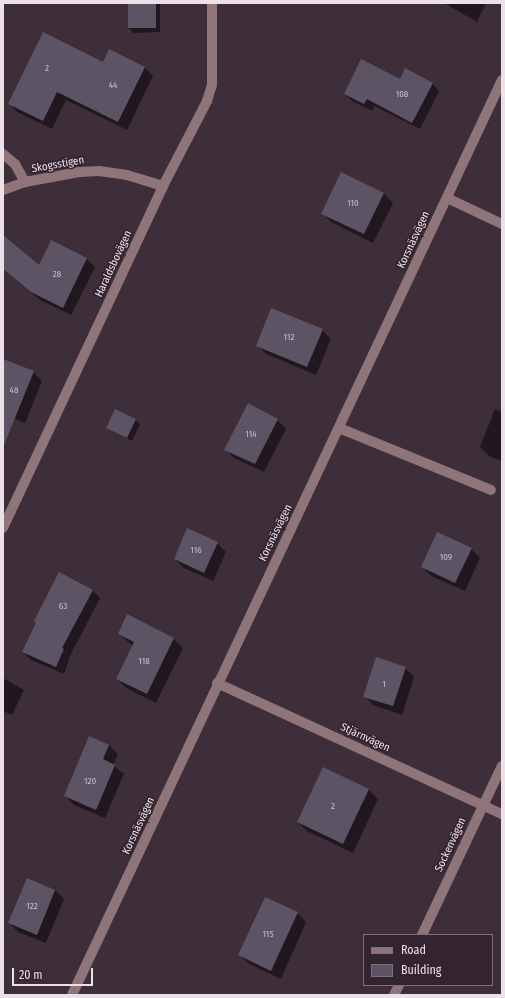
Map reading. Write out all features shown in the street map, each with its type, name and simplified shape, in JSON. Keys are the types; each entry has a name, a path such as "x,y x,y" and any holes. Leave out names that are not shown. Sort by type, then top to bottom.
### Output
{"street":[{"name":"Haraldsbovägen","path":"3,528 163,186 200,118 212,85 212,3"},
{"name":"Korsnäsvägen","path":"72,995 217,683 339,428 502,80"},
{"path":"3,154 15,164 25,182"},
{"name":"Skogsstigen","path":"3,190 25,182 79,172 99,171 126,175 163,186"},
{"path":"447,198 502,224"},
{"path":"339,428 491,490"},
{"name":"Stjärnvägen","path":"217,683 502,814"},
{"name":"Sockenvägen","path":"422,934 502,766"},
{"path":"394,995 398,986"}],"building":[{"path":"128,3 156,3 156,28 128,28"},
{"path":"43,32 103,62 109,49 145,67 118,122 57,92 43,121 8,104"},
{"path":"361,59 400,79 405,68 433,83 412,123 367,99 364,104 344,94"},
{"path":"341,172 384,193 364,234 321,214"},
{"path":"3,235 39,265 51,240 87,258 63,308 31,292 3,269"},
{"path":"271,308 323,329 307,367 256,346"},
{"path":"3,359 34,371 4,445 3,445"},
{"path":"248,403 278,419 255,464 224,450"},
{"path":"115,409 136,419 127,438 106,428"},
{"path":"187,528 218,542 204,573 174,559"},
{"path":"437,532 472,548 455,583 421,567"},
{"path":"59,572 93,590 62,648 64,649 56,667 22,652 36,623 34,621"},
{"path":"127,614 174,638 147,694 116,679 134,642 118,634"},
{"path":"376,657 406,667 393,706 363,697"},
{"path":"89,736 109,745 103,759 115,765 96,810 64,796"},
{"path":"323,767 369,789 343,844 297,822"},
{"path":"27,878 55,890 37,935 8,923"},
{"path":"265,897 298,912 271,971 238,955"}]}
